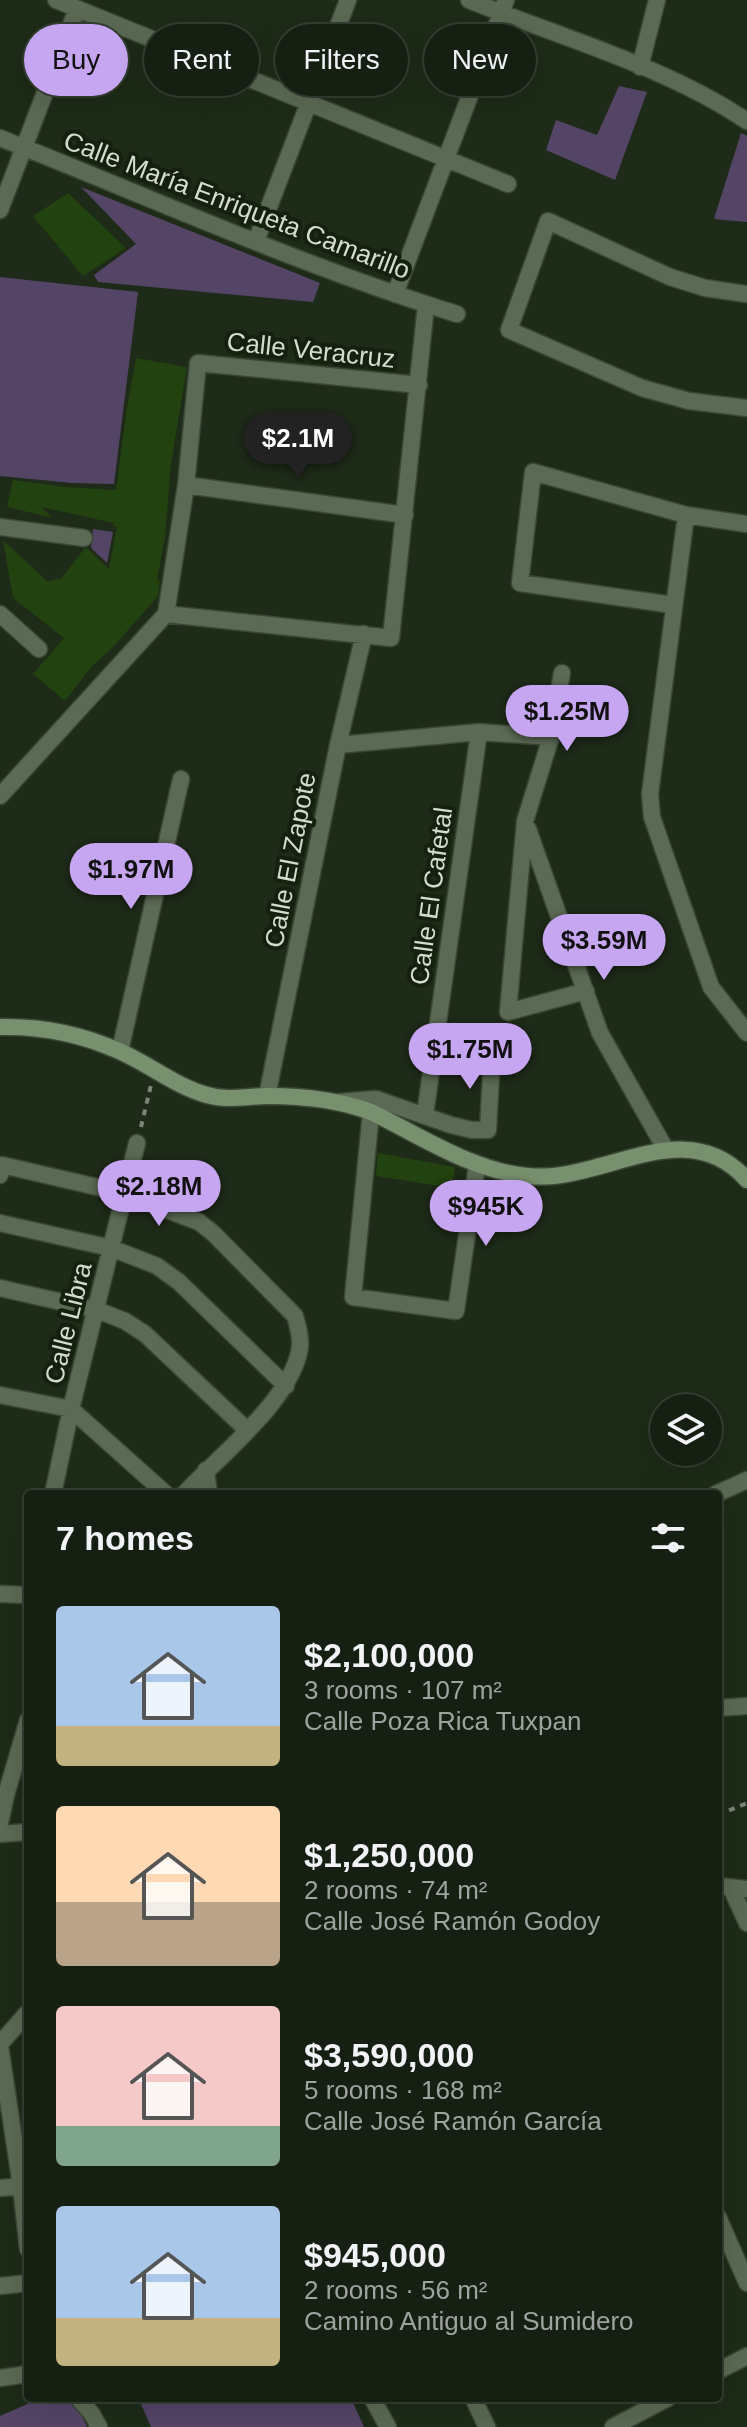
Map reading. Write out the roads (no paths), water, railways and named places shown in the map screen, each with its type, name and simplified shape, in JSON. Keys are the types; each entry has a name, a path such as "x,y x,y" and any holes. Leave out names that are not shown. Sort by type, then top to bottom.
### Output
{"main road":[{"path":"0,1027 29,1026 68,1033 120,1051 154,1071 209,1096 224,1099 267,1096 339,1102 371,1112 477,1165 506,1173 553,1176 666,1150 690,1149 716,1155 744,1170"}],"street":[{"path":"256,241 348,0"},
{"path":"469,0 504,7 724,105 747,121"},
{"path":"640,67 657,0"},
{"path":"0,210 24,148 64,3 508,184"},
{"path":"395,294 504,7"},
{"path":"724,105 747,109"},
{"name":"Calle María Enriqueta Camarillo","path":"0,138 256,241 457,314"},
{"path":"747,294 705,288 670,277 548,221 509,330 642,388 689,401 747,408"},
{"path":"166,614 391,638 426,305"},
{"name":"Calle Veracruz","path":"186,485 198,363 419,385"},
{"path":"673,605 520,583 533,472 686,515 747,524"},
{"path":"0,796 166,614 186,485 405,515"},
{"path":"686,515 650,794 652,817 711,987 747,1033"},
{"path":"0,527 84,538"},
{"path":"0,614 39,649"},
{"name":"Calle El Zapote","path":"267,1096 338,745 364,634"},
{"path":"562,673 551,737 525,821 508,1012 586,991"},
{"path":"338,745 479,732 551,737"},
{"name":"Calle El Cafetal","path":"425,1115 479,732"},
{"path":"120,1051 181,779"},
{"path":"525,821 600,1033 666,1150"},
{"path":"339,1102 376,1099 451,1125 488,1130 492,1055"},
{"path":"371,1112 353,1297 456,1311 477,1165"},
{"name":"Calle Libra","path":"54,1490 137,1143"},
{"path":"1,1170 123,1193 199,1222 295,1316 300,1347 286,1386 188,1490"},
{"path":"0,1223 111,1248 157,1266 179,1282 286,1386"},
{"path":"0,1288 97,1310 125,1321 145,1334 247,1430"},
{"path":"0,1395 71,1409 162,1490"},
{"path":"206,1470 208,1490"},
{"path":"722,1491 747,1480"},
{"path":"0,1594 24,1595"},
{"path":"722,1708 747,1706"},
{"path":"0,1823 24,1734"},
{"path":"0,1834 24,1832"},
{"path":"732,1888 747,1923"},
{"path":"24,2017 0,2045 4,2099 24,2178"},
{"path":"0,2188 24,2182"},
{"path":"722,2226 747,2283"},
{"path":"0,2286 24,2283"},
{"path":"722,2369 747,2356"},
{"path":"0,2378 24,2375"},
{"path":"82,2402 99,2427"},
{"path":"374,2402 388,2427"},
{"path":"475,2402 487,2427"},
{"path":"613,2427 660,2402"}]}
